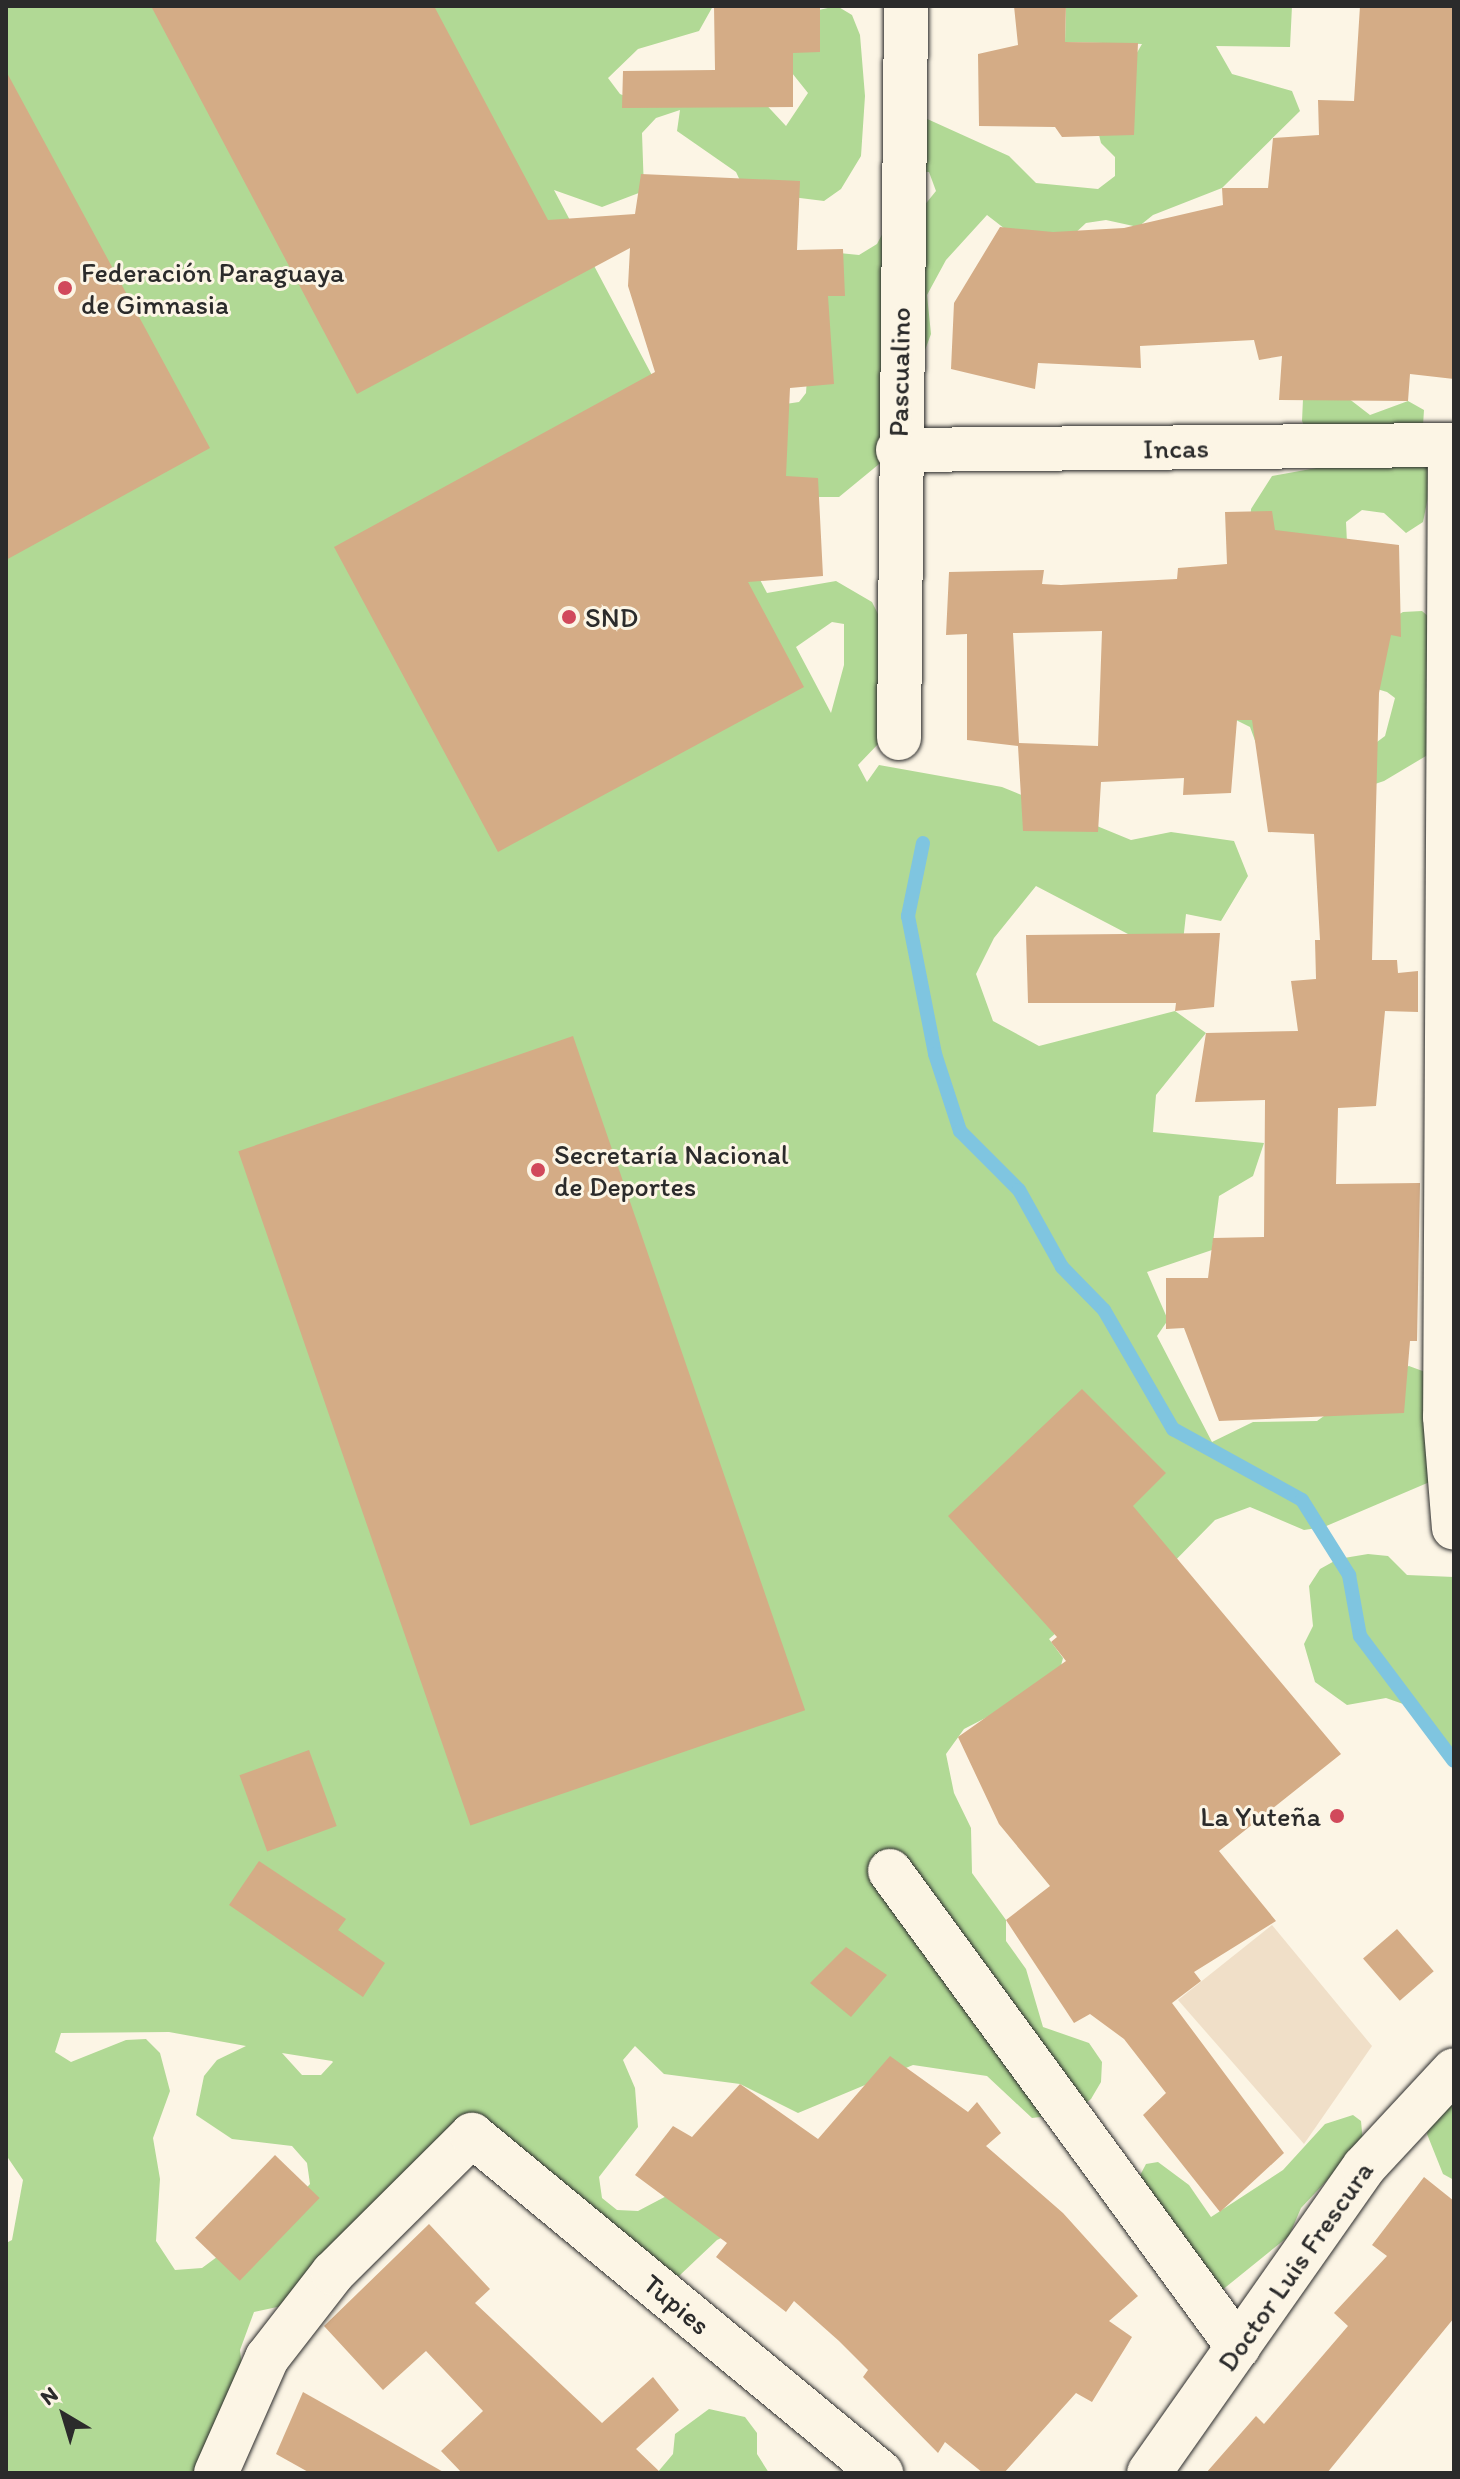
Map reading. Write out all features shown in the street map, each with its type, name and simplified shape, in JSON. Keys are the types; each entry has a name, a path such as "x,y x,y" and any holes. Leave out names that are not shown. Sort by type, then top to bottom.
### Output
{"street":[{"name":"Pascualino","path":"899,738 898,450 906,6"},
{"name":"Incas","path":"898,450 1452,445"},
{"path":"1452,445 1445,1417 1454,1528"},
{"path":"890,1871 1238,2347"},
{"name":"Doctor Luis Frescura","path":"1149,2473 1364,2167 1454,2070"},
{"name":"Tupies","path":"216,2473 267,2358 333,2273 472,2135 881,2473"}],"shaded area":[{"path":"1272,1925 1372,2046 1304,2144 1178,2000"}],"green space":[{"name":"Secretaría Nacional de Deportes","path":"6,6 713,6 699,31 638,49 608,78 620,94 639,102 757,95 786,126 808,93 784,63 814,11 837,6 852,15 860,35 865,96 861,156 841,189 824,201 745,191 736,172 677,131 680,110 656,118 642,133 644,191 602,207 554,190 767,593 836,581 872,602 881,620 880,742 858,765 867,782 879,765 1002,787 1131,840 1171,832 1234,841 1248,876 1221,921 1186,914 1181,960 1128,975 1128,934 1036,886 994,938 976,974 993,1021 1039,1046 1175,1011 1206,1033 1156,1095 1153,1132 1264,1143 1253,1176 1219,1196 1212,1250 1147,1272 1168,1320 1157,1336 1212,1442 1253,1422 1317,1421 1384,1373 1409,1366 1428,1373 1432,1481 1324,1527 1304,1530 1250,1507 1215,1520 1161,1575 1070,1621 1049,1639 1063,1658 1057,1681 964,1729 946,1754 954,1793 971,1828 972,1873 1006,1920 1006,1941 1026,1969 1043,2027 1089,2043 1102,2062 1101,2082 1091,2099 1073,2113 1032,2118 987,2076 913,2065 798,2113 740,2084 664,2074 635,2046 623,2060 635,2088 638,2127 599,2177 602,2198 617,2210 638,2211 695,2181 738,2230 717,2240 679,2276 660,2277 495,2144 291,2304 254,2312 240,2350 244,2384 218,2473 6,2473 6,2243 12,2240 23,2180 6,2155","holes":["832,622 844,624 844,665 831,713 796,647","169,2032 246,2046 217,2060 204,2076 196,2115 232,2139 292,2146 307,2163 310,2184 297,2198 202,2268 175,2270 156,2241 160,2179 153,2138 170,2091 160,2053 146,2039 126,2040 71,2062 55,2052 61,2033","282,2053 333,2062 321,2075 302,2075"]},
{"path":"1066,6 1292,6 1290,47 1216,46 1232,74 1292,91 1300,111 1222,188 1153,215 1138,227 1106,220 1086,223 1058,249 1018,239 987,215 946,260 927,295 931,334 884,460 839,497 819,497 782,481 759,408 799,402 806,393 813,286 839,253 859,255 877,244 887,225 923,207 936,191 929,172 909,172 914,113 1009,156 1036,183 1098,189 1115,176 1115,157 1101,143 1096,123 1142,44 1065,42"},
{"path":"1348,398 1370,415 1408,401 1424,410 1422,441 1437,453 1423,522 1406,533 1384,513 1362,510 1346,522 1347,543 1248,556 1251,509 1272,476 1322,467 1302,421 1303,399"},
{"path":"1422,611 1429,617 1431,753 1384,781 1375,784 1369,748 1385,736 1395,698 1387,692 1377,689 1257,746 1250,727 1222,713 1403,612"},
{"path":"1368,1554 1388,1556 1407,1575 1454,1577 1454,1754 1425,1715 1406,1705 1386,1698 1347,1705 1315,1682 1304,1644 1313,1626 1309,1586 1320,1569 1338,1559"},
{"path":"1454,2081 1454,2180 1443,2174 1427,2134 1430,2114"},
{"path":"1353,2115 1361,2121 1363,2142 1301,2208 1289,2236 1216,2295 1136,2183 1146,2164 1158,2162 1189,2185 1211,2217 1283,2170 1325,2124"},
{"path":"709,2409 745,2417 757,2433 757,2454 769,2473 657,2473 673,2454 675,2434"}],"building":[{"path":"151,6 434,6 548,220 635,214 641,174 800,181 797,250 843,249 845,296 828,296 834,384 790,388 786,476 818,478 823,576 748,582 804,687 498,852 334,547 655,372 628,286 630,248 357,394"},
{"path":"714,6 820,6 820,52 793,53 793,107 622,108 623,71 715,70"},
{"path":"1014,6 1066,6 1065,42 1138,43 1134,135 1062,137 1055,127 979,126 978,54 1018,45"},
{"path":"1360,6 1454,6 1454,379 1410,374 1408,401 1279,400 1282,356 1259,360 1254,340 1140,346 1141,368 1038,363 1035,389 951,369 954,303 1000,227 1053,232 1124,228 1223,205 1222,188 1268,188 1273,138 1319,135 1318,100 1354,101"},
{"name":"Federación Paraguaya de Gimnasia","path":"6,71 210,448 6,560"},
{"path":"1272,511 1275,530 1399,545 1401,637 1391,635 1379,693 1372,960 1397,960 1398,973 1418,971 1418,1012 1385,1011 1376,1106 1338,1108 1336,1184 1420,1183 1417,1341 1410,1341 1404,1413 1219,1421 1184,1328 1166,1329 1166,1278 1208,1278 1213,1238 1264,1237 1265,1100 1195,1102 1206,1033 1298,1031 1291,981 1316,979 1315,940 1320,940 1314,834 1268,832 1252,720 1237,720 1231,793 1183,795 1184,778 1101,782 1098,832 1023,831 1018,746 967,740 967,634 946,635 949,572 1044,570 1042,584 1061,585 1177,579 1178,568 1227,564 1225,512","holes":["1102,631 1098,746 1019,743 1013,633"]},
{"path":"1220,933 1214,1007 1175,1011 1176,1003 1028,1003 1026,935"},
{"path":"573,1036 805,1710 470,1825 238,1151"},
{"path":"1082,1389 1166,1473 1133,1506 1341,1754 1219,1851 1276,1921 1194,1972 1201,1981 1172,2003 1284,2153 1220,2212 1143,2115 1166,2093 1124,2039 1090,2014 1074,2023 1006,1920 1050,1886 999,1824 958,1737 1066,1661 1051,1642 1057,1637 948,1516"},
{"path":"309,1750 337,1826 267,1851 239,1775"},
{"path":"259,1861 346,1919 338,1930 385,1963 363,1997 229,1905"},
{"path":"1397,1929 1434,1971 1400,2001 1363,1959"},
{"path":"846,1947 887,1975 851,2017 810,1983"},
{"path":"890,2056 968,2112 977,2102 1001,2133 986,2146 1063,2213 1138,2296 1109,2321 1132,2337 1092,2402 1076,2393 1004,2473 983,2473 945,2442 938,2453 863,2377 868,2370 839,2341 794,2301 786,2312 716,2257 727,2243 635,2175 673,2126 692,2137 740,2084 818,2139"},
{"path":"275,2155 320,2198 240,2281 195,2238"},
{"path":"1424,2177 1454,2201 1454,2318 1327,2473 1206,2473 1256,2416 1264,2424 1348,2326 1334,2313 1387,2256 1372,2245"},
{"path":"429,2224 490,2289 475,2303 602,2423 653,2377 679,2410 636,2449 661,2473 462,2473 441,2451 483,2411 426,2351 383,2390 324,2326"},
{"path":"303,2392 445,2473 310,2473 276,2454"}],"waterway":[{"path":"923,843 908,916 935,1054 960,1131 1019,1190 1062,1267 1104,1310 1173,1429 1302,1500 1349,1575 1360,1636 1454,1761"}],"place":[{"name":"Federación Paraguaya de Gimnasia","path":"65,288"},
{"name":"SND","path":"569,617"},
{"name":"Secretaría Nacional de Deportes","path":"538,1170"},
{"name":"La Yuteña","path":"1337,1816"}]}
